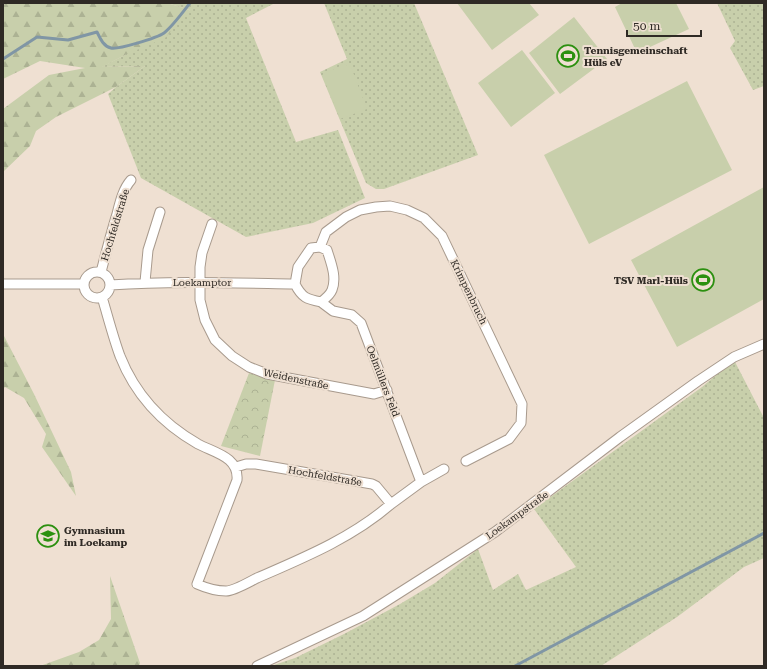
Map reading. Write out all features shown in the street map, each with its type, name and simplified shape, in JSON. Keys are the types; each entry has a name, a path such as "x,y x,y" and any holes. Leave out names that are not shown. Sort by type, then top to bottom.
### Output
{"street":[{"name":"Hochfeldstraße","path":"101,272 126,185 131,180"},
{"name":"Krimpenbruch","path":"320,247 326,232 346,217 360,210 376,207 390,206 407,210 424,218 442,236 522,404 521,423 509,438 466,461"},
{"path":"145,282 148,250 160,212"},
{"name":"Weidenstraße","path":"212,224 202,253 200,267 200,300 205,320 215,340 232,356 249,367 267,374 374,394 387,390"},
{"path":"320,247 326,250 332,264 334,279 331,292 321,302 308,300 300,294 294,284 298,267 311,248 320,247"},
{"path":"101,272 109,279 110,285 108,292 102,297 96,298 89,296 85,291 84,284 88,276 92,273 101,272"},
{"name":"Loekamptor","path":"110,285 145,282 294,284"},
{"path":"3,284 84,284"},
{"path":"102,297 120,356 134,382 151,406 169,424 185,436 229,459 236,467 238,474 237,480 197,584 210,589 228,592 301,559 341,539 377,516 421,482 444,469"},
{"name":"Oelmüllers Feld","path":"321,302 333,311 352,316 361,323 421,482"},
{"name":"Loekampstraße","path":"257,666 363,616 495,532 620,437 698,381 734,357 764,344"},
{"name":"Hochfeldstraße","path":"236,467 246,464 256,464 372,484 376,486 391,504"}],"green space":[{"path":"5,3 167,3 190,10 165,38 125,55 102,67 145,66 116,87 56,117 36,131 30,146 3,172 3,109 49,75 85,68 40,61 3,79 3,7"},
{"path":"167,3 275,3 246,18 296,142 338,130 365,198 313,223 246,237 141,178 108,94 145,66 101,67 125,55 190,10"},
{"path":"324,3 414,3 478,155 384,189 376,189 366,183 320,72 347,59"},
{"path":"457,3 529,3 539,15 492,50"},
{"path":"622,3 676,3 689,29 637,53 615,7"},
{"path":"717,3 764,3 764,86 753,90 730,48 735,41"},
{"name":"Tennisgemeinschaft Hüls eV","path":"574,17 607,59 560,94 529,53"},
{"path":"522,50 555,93 511,127 478,83"},
{"path":"344,64 351,67 367,109 340,119 322,75"},
{"path":"687,81 732,170 589,244 544,155"},
{"name":"TSV Marl-Hüls","path":"764,187 764,299 677,347 631,260"},
{"path":"3,334 34,394 71,472 76,496 42,447 46,434 24,398 5,387 3,389"},
{"path":"734,360 764,418 764,558 744,567 677,617 601,666 271,666 295,658 400,604 435,583 478,549 493,590 518,574 526,590 576,567 534,509 702,387"},
{"path":"249,373 275,380 260,456 221,446"},
{"path":"110,576 140,663 139,666 40,666 79,652 99,640 111,619"}],"waterway":[{"path":"3,59 37,37 68,40 97,32 104,44 111,48 121,47 154,38 164,33 190,3"},
{"path":"515,666 764,533"}],"place":[{"name":"Tennisgemeinschaft Hüls eV","path":"568,56"},
{"name":"TSV Marl-Hüls","path":"703,280"},
{"name":"Gymnasium im Loekamp","path":"48,536"}]}
